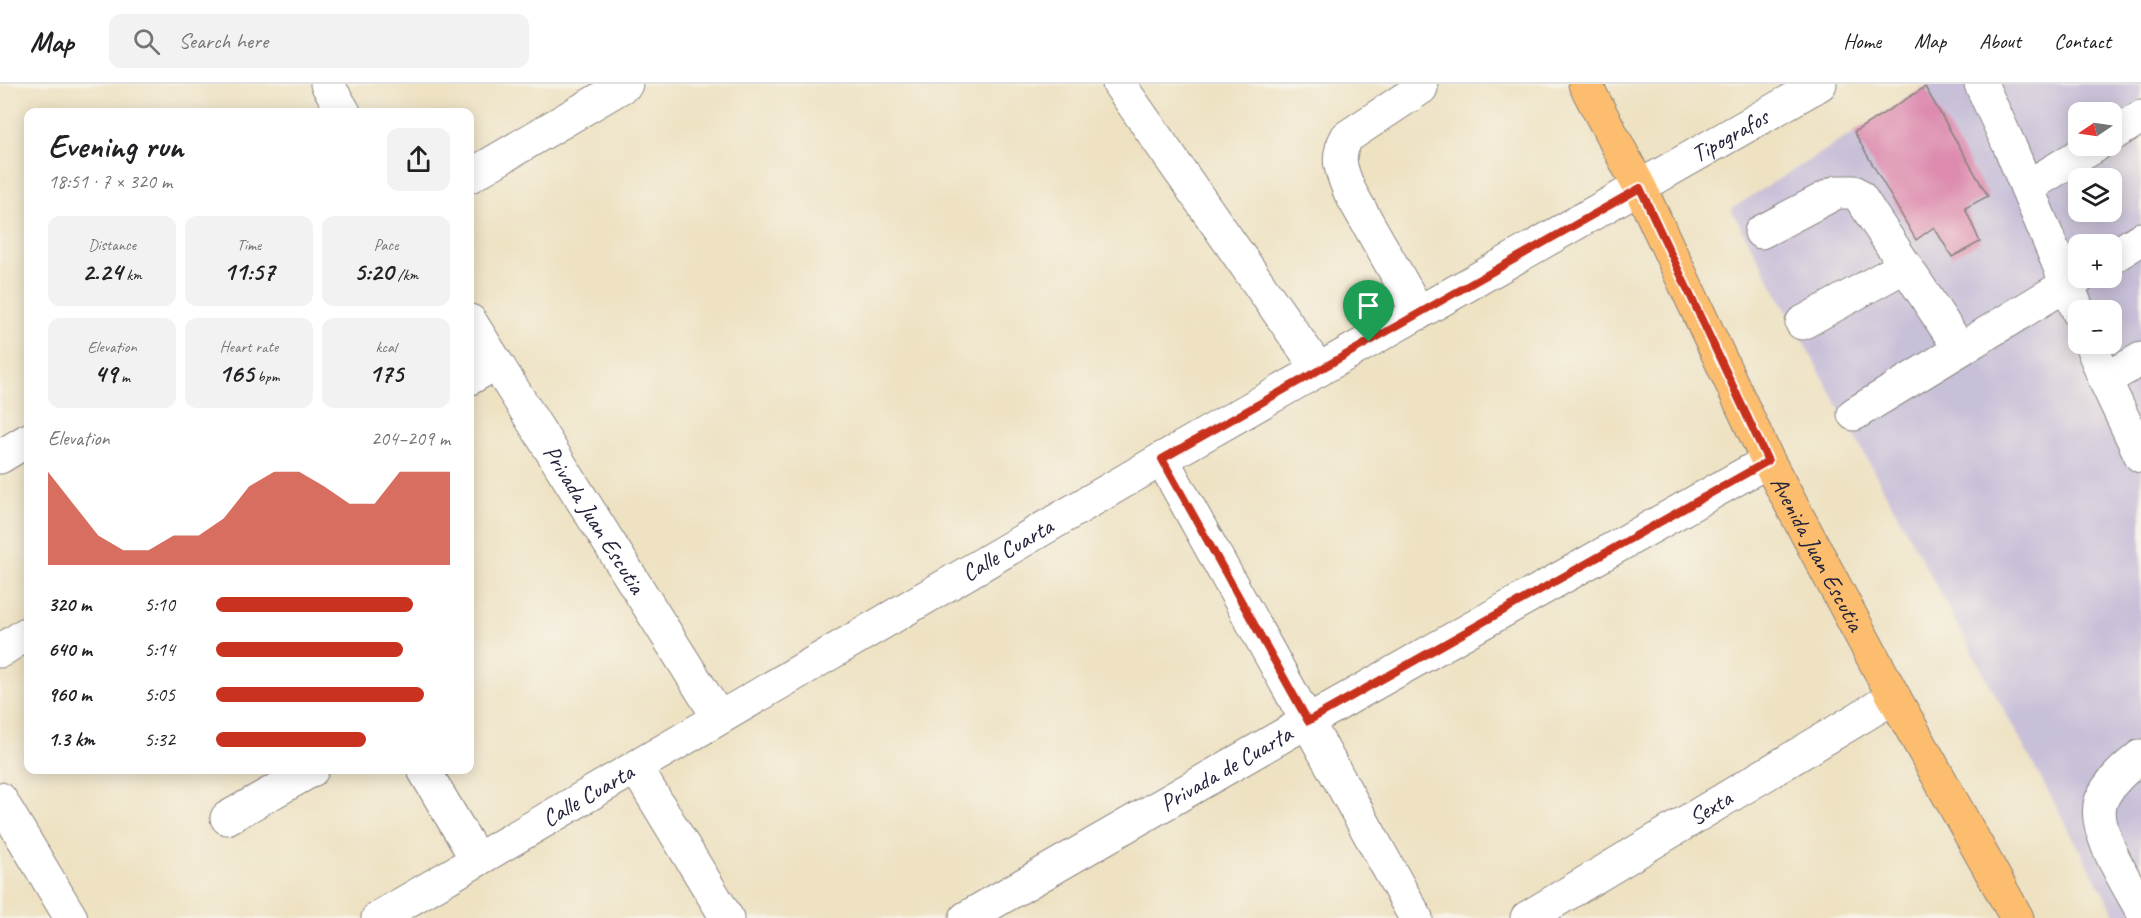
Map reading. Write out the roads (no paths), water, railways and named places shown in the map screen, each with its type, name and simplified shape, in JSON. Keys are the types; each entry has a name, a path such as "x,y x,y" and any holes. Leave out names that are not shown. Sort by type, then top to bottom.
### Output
{"main road":[{"name":"Avenida Juan Escutia","path":"1585,84 1640,188 1768,461 1894,697 2017,918"}],"street":[{"path":"327,84 342,108"},
{"path":"474,174 626,84"},
{"path":"1119,84 1319,370"},
{"name":"Tipografos","path":"1640,188 1820,84"},
{"path":"1854,414 1960,349 2075,291 2027,187 1988,87"},
{"path":"1419,313 1350,192 1341,171 1340,149 1347,136 1421,88"},
{"path":"2122,129 2141,117"},
{"path":"2027,187 2078,156"},
{"name":"Calle Cuarta","path":"378,918 1162,459 1640,188"},
{"path":"1761,232 1837,192 1854,192 1860,197 1960,349"},
{"path":"2122,251 2141,239"},
{"path":"1802,323 1905,266"},
{"name":"Privada Juan Escutia","path":"474,336 483,370 719,718"},
{"path":"2095,354 2141,456"},
{"path":"2105,380 2141,359"},
{"path":"0,457 24,442"},
{"path":"1162,459 1416,918"},
{"name":"Privada de Cuarta","path":"966,918 1308,721 1768,461"},
{"path":"0,651 24,636"},
{"name":"Sexta","path":"1527,918 1894,697"},
{"path":"2141,756 2111,785 2101,803 2100,812 2105,839 2141,909"},
{"path":"636,768 727,918"},
{"path":"227,818 305,774"},
{"path":"426,774 477,860"},
{"path":"0,799 70,918"}]}
